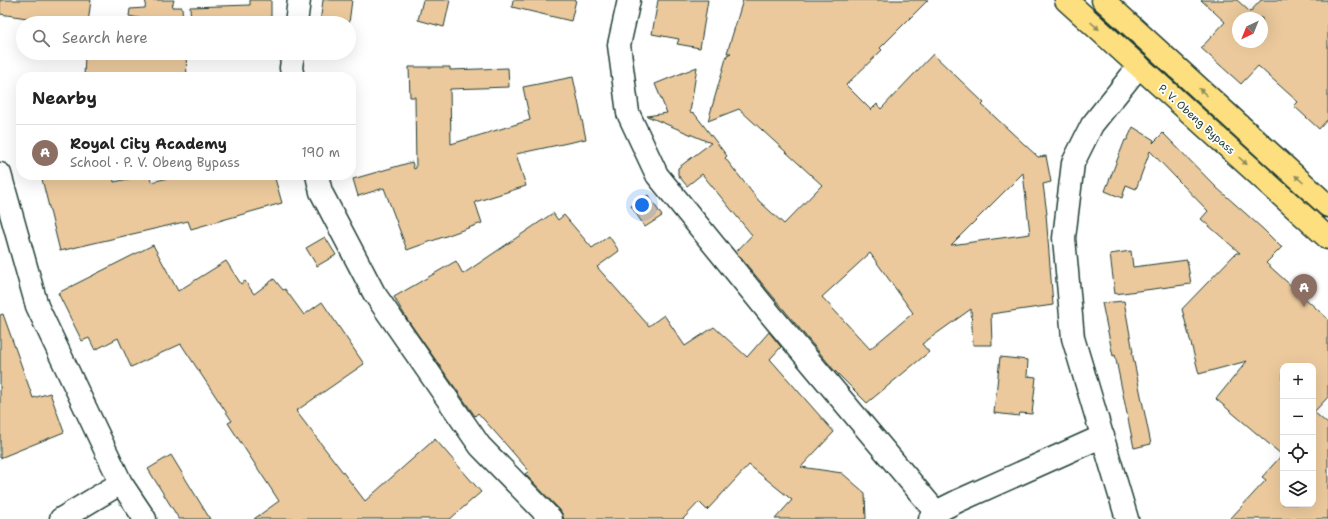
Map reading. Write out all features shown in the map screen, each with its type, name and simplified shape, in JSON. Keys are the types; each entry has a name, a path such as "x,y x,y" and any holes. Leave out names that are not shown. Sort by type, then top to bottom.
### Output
{"highway":[{"name":"P. V. Obeng Bypass","path":"1066,0 1328,238"},
{"path":"1103,0 1326,200"}],"street":[{"path":"297,16 299,0"},
{"path":"629,0 619,45 628,113 658,175 933,516 958,501 1103,436"},
{"path":"292,60 292,72"},
{"path":"1127,519 1073,338 1064,238 1073,164 1092,125 1138,66"},
{"path":"0,174 37,306 121,483 145,519"},
{"path":"318,180 321,192 379,300 480,446 551,519"},
{"path":"1306,218 1326,200"},
{"path":"61,519 121,483"}],"building":[{"path":"0,0 91,0 89,16 16,16 0,14"},
{"path":"146,0 174,0 172,7 182,7 183,16 129,16 130,9 145,8"},
{"path":"250,0 271,0 271,16 191,16 190,7 250,5"},
{"path":"323,0 352,0 350,16 321,16"},
{"path":"423,0 450,0 444,27 418,20"},
{"path":"513,0 576,0 571,21 512,7"},
{"path":"658,0 708,0 700,48 677,44 679,39 652,34"},
{"path":"743,0 928,0 880,48 882,50 846,85 871,110 877,104 881,109 933,54 984,103 982,105 1038,157 1046,156 1051,182 1043,184 1047,214 1053,305 991,314 992,345 973,345 971,309 922,344 929,352 867,403 834,370 736,252 752,235 702,174 687,186 678,175 678,168 711,143 647,116 667,113 655,84 697,67 690,112 694,113 727,156 725,158 759,201 784,224 822,185 739,109 708,121 727,55 731,53 727,53","holes":["1023,173 1030,234 951,245","870,253 913,313 870,349 822,297"]},
{"path":"1201,0 1237,0 1250,12 1261,0 1328,0 1328,119 1319,129 1294,106 1298,102 1258,66 1241,84 1201,48 1225,22"},
{"path":"85,60 186,60 187,72 84,72"},
{"path":"409,67 450,67 450,70 508,68 509,87 450,89 451,144 530,120 523,87 573,77 586,139 516,154 526,186 475,202 482,223 407,250 384,188 358,196 353,180 412,162 414,169 416,168 415,97 410,97"},
{"path":"1133,127 1154,140 1153,143 1163,133 1217,188 1282,247 1266,263 1328,319 1328,397 1316,410 1316,363 1280,363 1280,453 1216,399 1247,361 1199,374 1182,309 1236,253 1240,253 1201,219 1208,211 1150,151 1136,189 1126,185 1122,198 1105,191 1125,140 1127,140"},
{"path":"42,180 114,180 114,182 123,180 151,180 151,182 160,180 275,180 282,203 191,229 188,221 60,251"},
{"path":"648,195 662,216 645,227 631,206"},
{"path":"553,213 558,220 564,215 592,248 609,236 619,251 597,267 649,326 664,315 685,346 714,327 747,357 769,332 781,347 770,359 834,432 801,467 842,473 865,493 866,519 775,519 792,500 749,465 707,510 699,502 683,519 563,519 560,510 525,474 529,471 478,413 475,416 407,319 394,297 456,261 463,274"},
{"path":"325,237 336,255 317,266 306,248"},
{"path":"153,245 178,291 226,261 241,284 245,281 254,294 274,279 283,290 285,289 304,315 322,302 364,364 296,411 365,501 435,439 481,492 450,519 254,519 279,501 228,423 232,421 181,344 131,367 118,338 95,350 89,338 82,341 58,293"},
{"path":"1131,251 1133,267 1187,260 1191,284 1115,294 1110,254"},
{"path":"1124,301 1132,352 1151,444 1134,448 1115,355 1113,356 1102,303"},
{"path":"3,314 33,398 50,393 64,432 0,458 0,315"},
{"path":"1000,357 1028,360 1027,376 1036,377 1032,414 1020,413 1019,416 994,413"},
{"path":"1316,414 1328,424 1328,519 1230,519 1266,480 1262,477 1280,457 1280,507 1316,507"},
{"path":"171,455 210,519 179,519 148,469"}],"place":[{"name":"Royal City Academy","path":"1304,307"}]}
